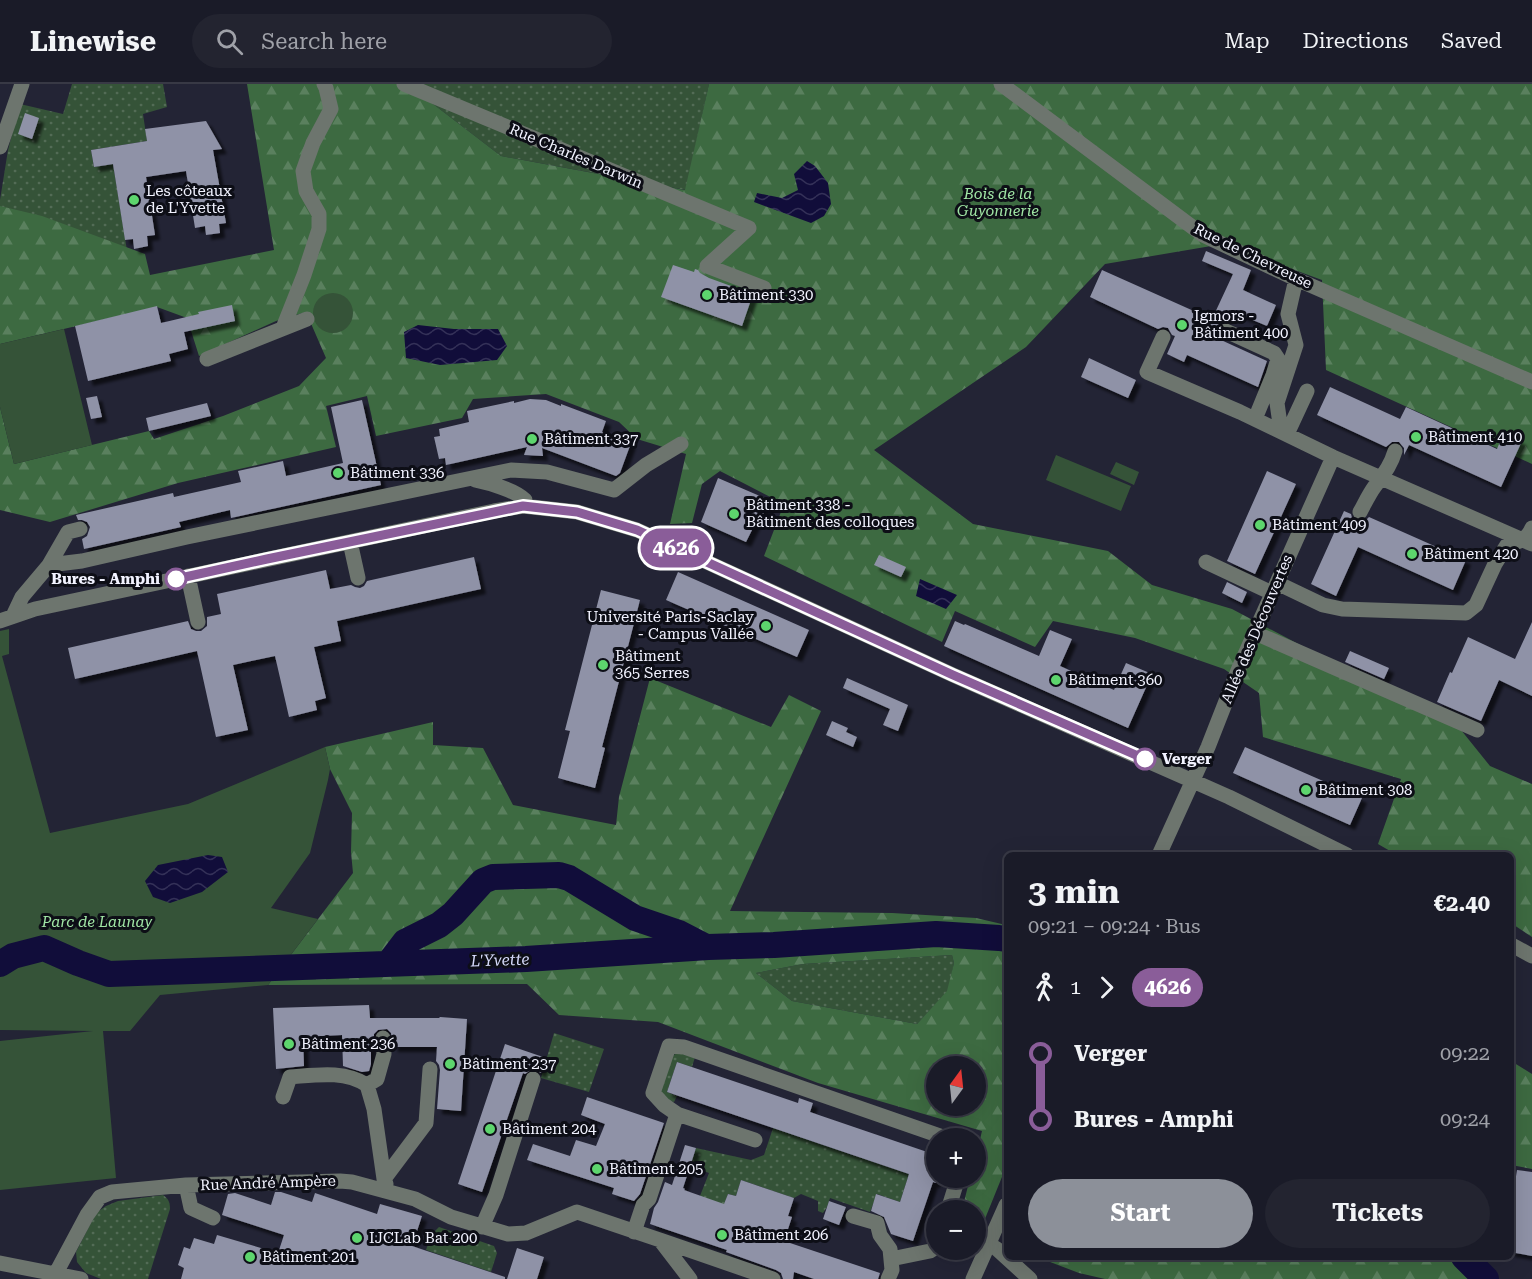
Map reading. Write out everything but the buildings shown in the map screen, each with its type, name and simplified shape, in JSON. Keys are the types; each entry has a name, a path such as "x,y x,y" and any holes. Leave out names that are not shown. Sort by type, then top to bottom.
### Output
{"street":[{"path":"0,147 22,84"},
{"path":"283,328 319,229 319,214 306,191 303,171 313,143 331,109 324,84"},
{"name":"Rue Charles Darwin","path":"404,84 749,228 707,266 764,288"},
{"name":"Rue de Chevreuse","path":"1001,84 1203,235 1296,279 1532,382"},
{"path":"1284,433 1277,403 1296,345 1288,314 1296,279"},
{"path":"207,358 307,319"},
{"path":"1226,331 1274,353 1278,359 1255,419"},
{"path":"1163,337 1147,372 1382,478 1529,538"},
{"path":"1284,433 1307,392"},
{"path":"49,565 82,561 512,470 547,472 614,490 646,465 681,444"},
{"path":"1360,512 1392,462 1395,451"},
{"name":"Allée des Découvertes","path":"1161,852 1333,456"},
{"path":"468,479 489,483 521,496 525,500 523,506"},
{"path":"6,618 35,609 523,506 577,512 637,530 953,675 1193,781 1341,852"},
{"path":"6,618 57,554 68,532 80,529"},
{"path":"1206,562 1323,605 1342,609 1466,613 1476,605 1495,564 1507,545 1529,538"},
{"path":"350,542 358,578"},
{"path":"188,576 198,622"},
{"path":"1255,633 1477,730"},
{"path":"1514,946 1532,956"},
{"path":"367,1085 377,1079 384,1054 383,1038"},
{"path":"755,1140 677,1114 653,1093 669,1046 684,1047 926,1131"},
{"path":"387,1185 426,1123 430,1069"},
{"path":"283,1097 290,1077 331,1074 356,1078 367,1085 374,1109 387,1185"},
{"path":"482,1227 496,1195 533,1079"},
{"path":"634,1232 643,1204 649,1199 677,1114"},
{"name":"Rue André Ampère","path":"57,1273 87,1215 100,1197 112,1192 186,1185 340,1181 387,1185 451,1217 508,1234 526,1233 577,1212 773,1279"},
{"path":"186,1185 191,1208 213,1218"},
{"path":"973,1279 1004,1210"},
{"path":"853,1216 877,1223 880,1235 890,1249 892,1270 888,1279"},
{"path":"660,1240 690,1279"},
{"path":"989,1244 1004,1255"},
{"path":"891,1259 926,1252"},
{"path":"1009,1260 1030,1279"},
{"path":"0,1263 81,1279"}],"green space":[{"path":"72,84 163,84 167,107 143,114 147,141 91,150 94,167 113,164 131,275 0,244 0,200 8,150 20,104 63,114"},
{"name":"Bois de la Guyonnerie","path":"247,84 407,84 501,156 685,190 709,84 1532,84 1532,464 1326,370 1322,280 1223,244 1105,264 1026,347 874,450 973,524 1108,551 1152,585 1232,609 1461,730 1490,766 1532,784 1532,937 1514,925 1514,852 1392,852 1378,844 1401,779 1263,737 1259,693 1224,669 1135,638 1053,621 1035,647 955,611 942,642 764,556 784,504 720,471 702,484 692,523 670,524 686,454 637,439 619,422 546,394 473,399 462,418 376,436 367,396 326,406 336,447 178,483 50,522 0,510 0,407 14,464 149,431 154,439 223,416 299,386 326,358 306,312 276,321 199,356 187,318 157,307 0,344 0,206 42,216 145,254 150,275 274,250"},
{"path":"407,84 709,84 686,190 501,156"},
{"path":"333,293 347,299 353,313 347,327 333,333 319,327 313,313 319,299"},
{"path":"64,329 92,445 14,464 0,407 0,344"},
{"path":"1056,455 1131,486 1121,511 1046,480"},
{"path":"1116,462 1139,472 1134,485 1110,474"},
{"name":"Parc de Launay","path":"9,629 9,654 2,656 50,833 188,804 325,747 330,769 310,853 271,908 318,919 268,985 160,995 130,1031 103,1031 116,1178 0,1190 0,1041 93,1031 0,1030 0,631"},
{"path":"650,678 771,727 789,695 821,711 730,911 892,913 976,918 1004,925 1004,1172 986,1216 986,1200 964,1200 968,1188 986,1188 986,1128 972,1128 931,1116 986,1116 986,1056 926,1056 926,1115 818,1083 658,1022 559,1015 527,984 268,985 353,873 352,813 330,769 325,747 433,722 433,745 483,748 513,805 616,825 619,797","holes":["952,955 954,963 947,991 917,1024 792,1001 756,973 803,964"]},
{"path":"952,955 954,963 948,991 917,1024 792,1001 756,973 803,964"},
{"path":"554,1033 604,1049 589,1092 541,1078"},
{"path":"679,1052 695,1057 692,1067 677,1062 667,1092 677,1096 674,1102 664,1100 659,1091 670,1057"},
{"path":"1514,1063 1532,1074 1532,1169 1514,1166"},
{"path":"773,1128 909,1174 900,1202 877,1194 870,1212 830,1198 823,1213 818,1211 818,1201 801,1194 794,1198 741,1180 736,1196 728,1194 721,1214 700,1196 709,1173 690,1166 696,1148 751,1160 764,1155"},
{"path":"163,1195 169,1201 170,1209 148,1279 101,1279 86,1273 77,1262 76,1252 96,1213 118,1201"},
{"path":"439,1227 494,1246 497,1253 491,1272 426,1250 431,1235"},
{"path":"1045,1260 1483,1260 1481,1279 1105,1279 1079,1273"}],"water":[{"path":"807,161 815,166 828,183 831,204 824,216 811,223 754,202 757,193 782,198 798,190 794,174"},
{"path":"418,325 454,329 498,329 507,346 497,360 440,365 406,358 404,332"},
{"path":"920,579 957,595 946,609 916,596"},
{"path":"208,855 222,857 228,872 202,892 170,903 153,897 145,881 158,865"}],"waterway":[{"path":"389,963 405,942 439,925 453,914 483,881 493,877 559,875 569,878 635,918 679,933 706,947"},
{"name":"L'Yvette","path":"0,964 13,956 44,948 109,974 526,959 936,934 1004,939"},
{"name":"L'Yvette","path":"1467,1260 1486,1279"}],"bus line":[{"name":"4626","path":"176,579 523,506 577,512 637,530 953,675 1145,759"}],"place":[{"name":"Les côteaux de L'Yvette","path":"134,200"},
{"name":"Bâtiment 330","path":"707,295"},
{"name":"Igmors - Bâtiment 400","path":"1182,325"},
{"name":"Bâtiment 410","path":"1416,437"},
{"name":"Bâtiment 337","path":"532,439"},
{"name":"Bâtiment 336","path":"338,473"},
{"name":"Bâtiment 338 - Bâtiment des colloques","path":"734,514"},
{"name":"Bâtiment 409","path":"1260,525"},
{"name":"Bâtiment 420","path":"1412,554"},
{"name":"Bures - Amphi","path":"176,579"},
{"name":"Université Paris-Saclay - Campus Vallée","path":"766,626"},
{"name":"Bâtiment 365 Serres","path":"603,665"},
{"name":"Bâtiment 360","path":"1056,680"},
{"name":"Verger","path":"1145,759"},
{"name":"Bâtiment 308","path":"1306,790"},
{"name":"Bâtiment 236","path":"289,1044"},
{"name":"Bâtiment 237","path":"450,1064"},
{"name":"Bâtiment 204","path":"490,1129"},
{"name":"Bâtiment 205","path":"597,1169"},
{"name":"Bâtiment 206","path":"722,1235"},
{"name":"IJCLab Bat 200","path":"357,1238"},
{"name":"Bâtiment 201","path":"250,1257"}]}
